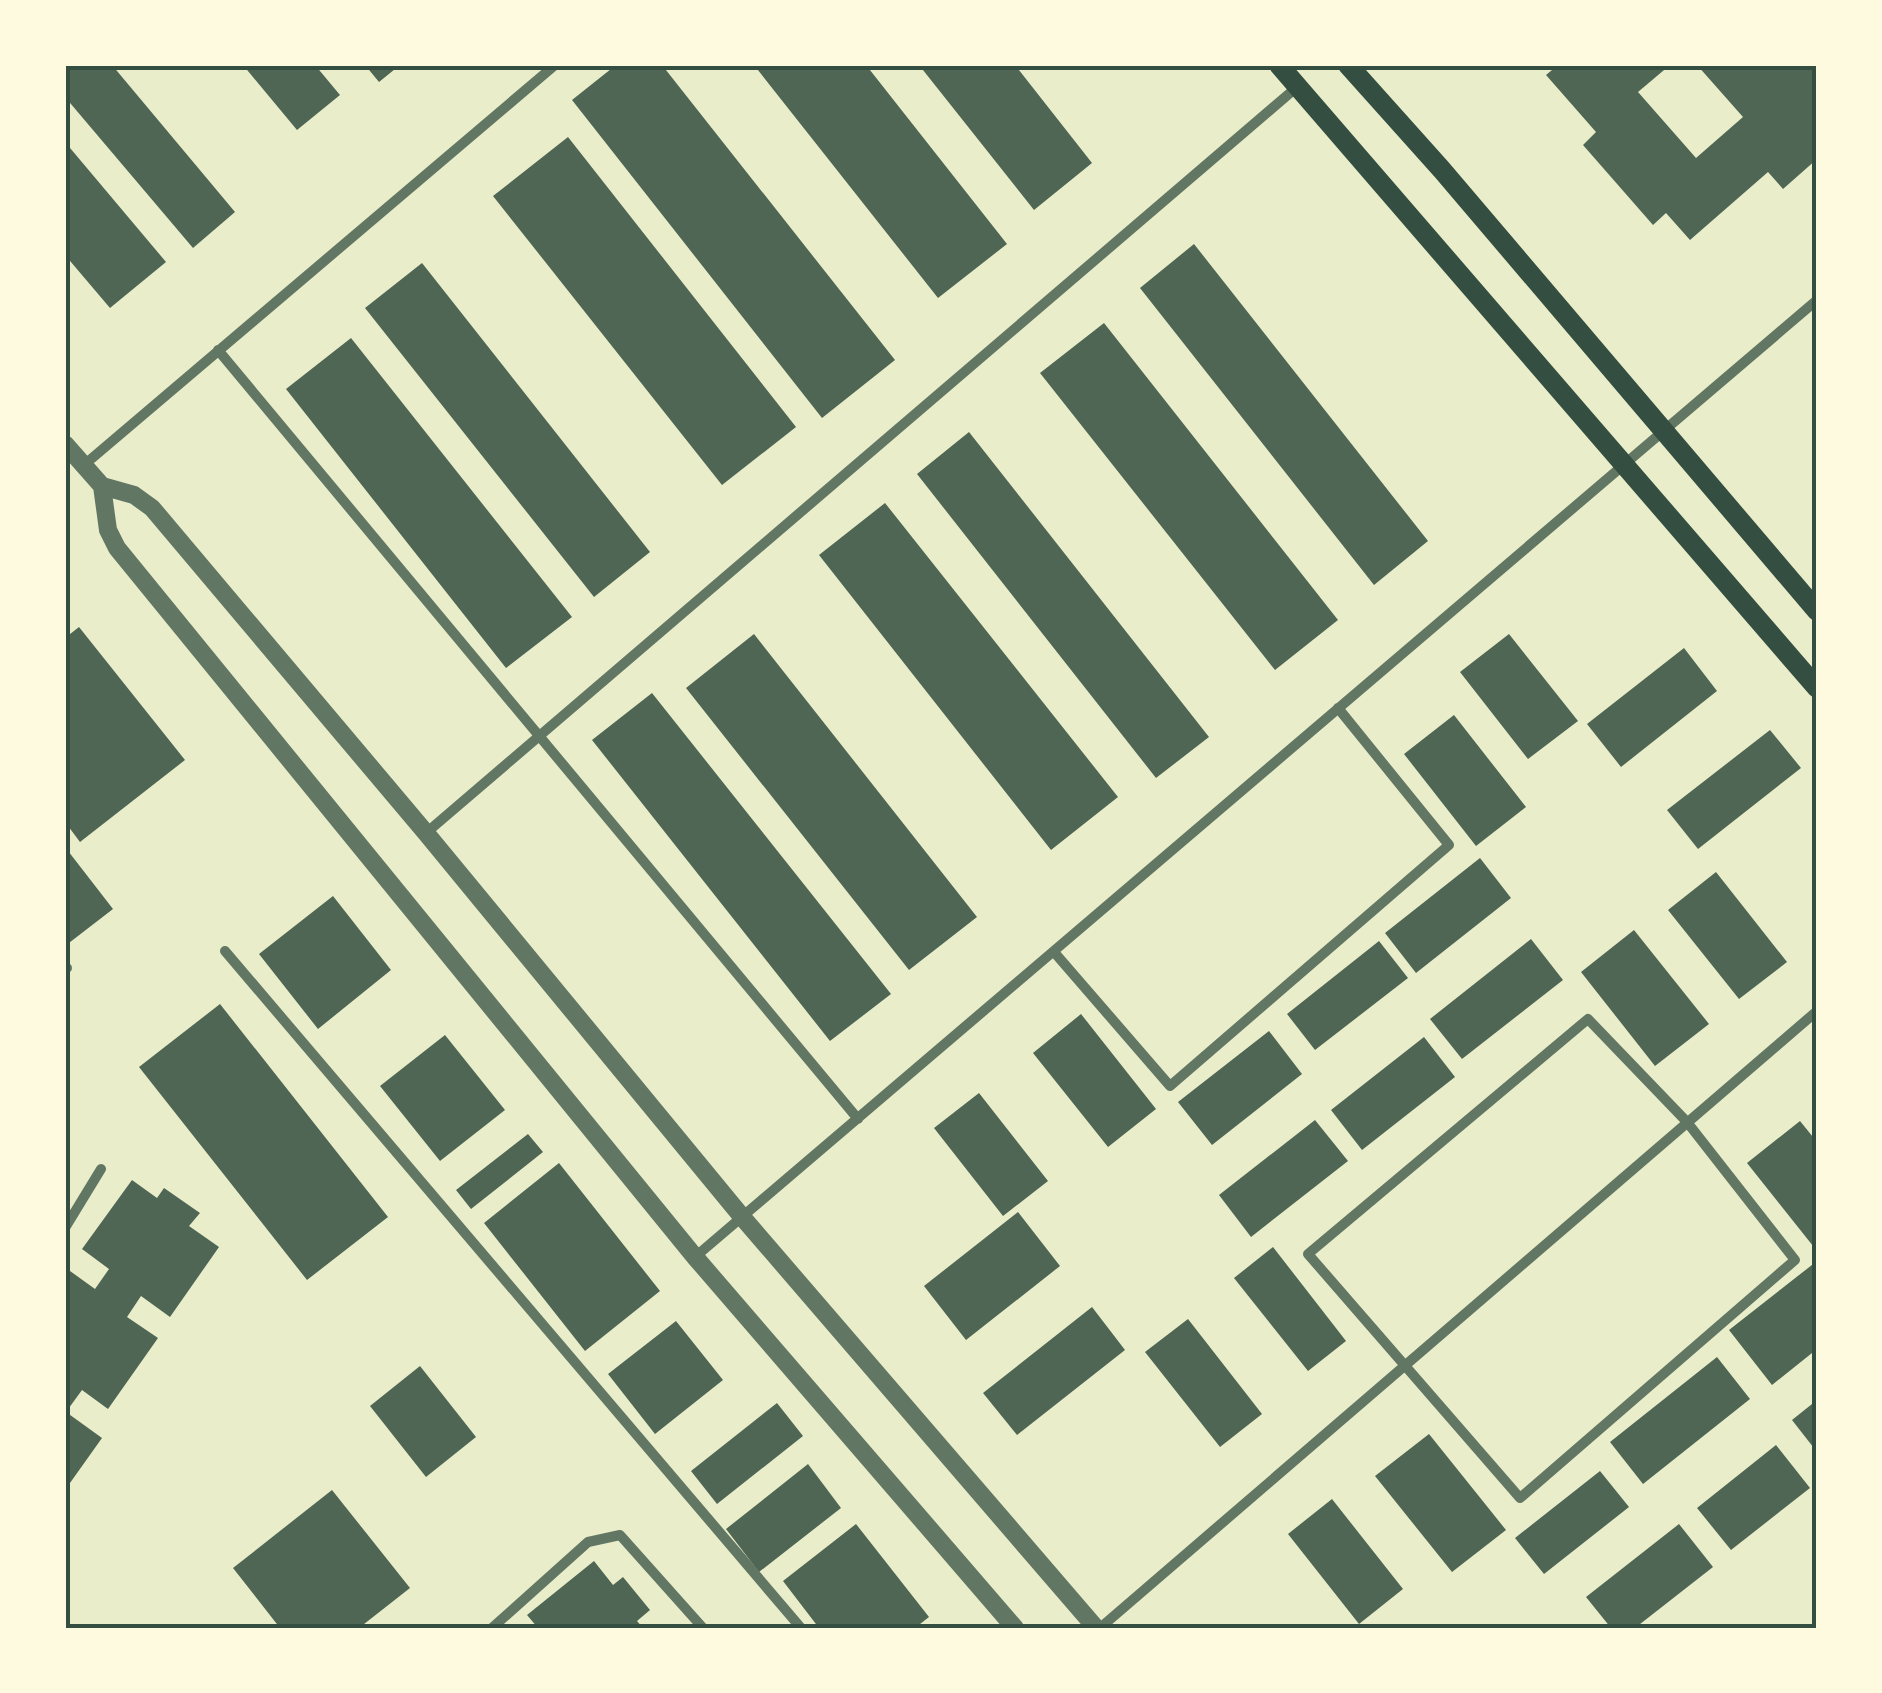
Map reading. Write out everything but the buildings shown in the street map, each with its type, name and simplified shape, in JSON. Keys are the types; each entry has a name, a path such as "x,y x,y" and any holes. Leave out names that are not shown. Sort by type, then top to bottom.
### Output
{"main road":[{"path":"1279,65 1817,688"},
{"path":"1348,65 1817,611"}],"street":[{"path":"84,465 555,65"},
{"path":"426,833 1298,86"},
{"path":"695,1257 1817,300"},
{"path":"218,350 858,1119"},
{"path":"65,444 102,486 108,530 117,548 695,1257 1015,1628"},
{"path":"102,486 134,495 152,508 743,1218 1098,1628 1817,1011"},
{"path":"1054,952 1170,1086 1449,845 1338,708"},
{"path":"225,951 802,1628"},
{"path":"1588,1019 1687,1122 1795,1260 1520,1498 1404,1366 1308,1254 1588,1019"},
{"path":"65,1228 101,1169"},
{"path":"492,1628 588,1542 620,1536 704,1628"}]}
